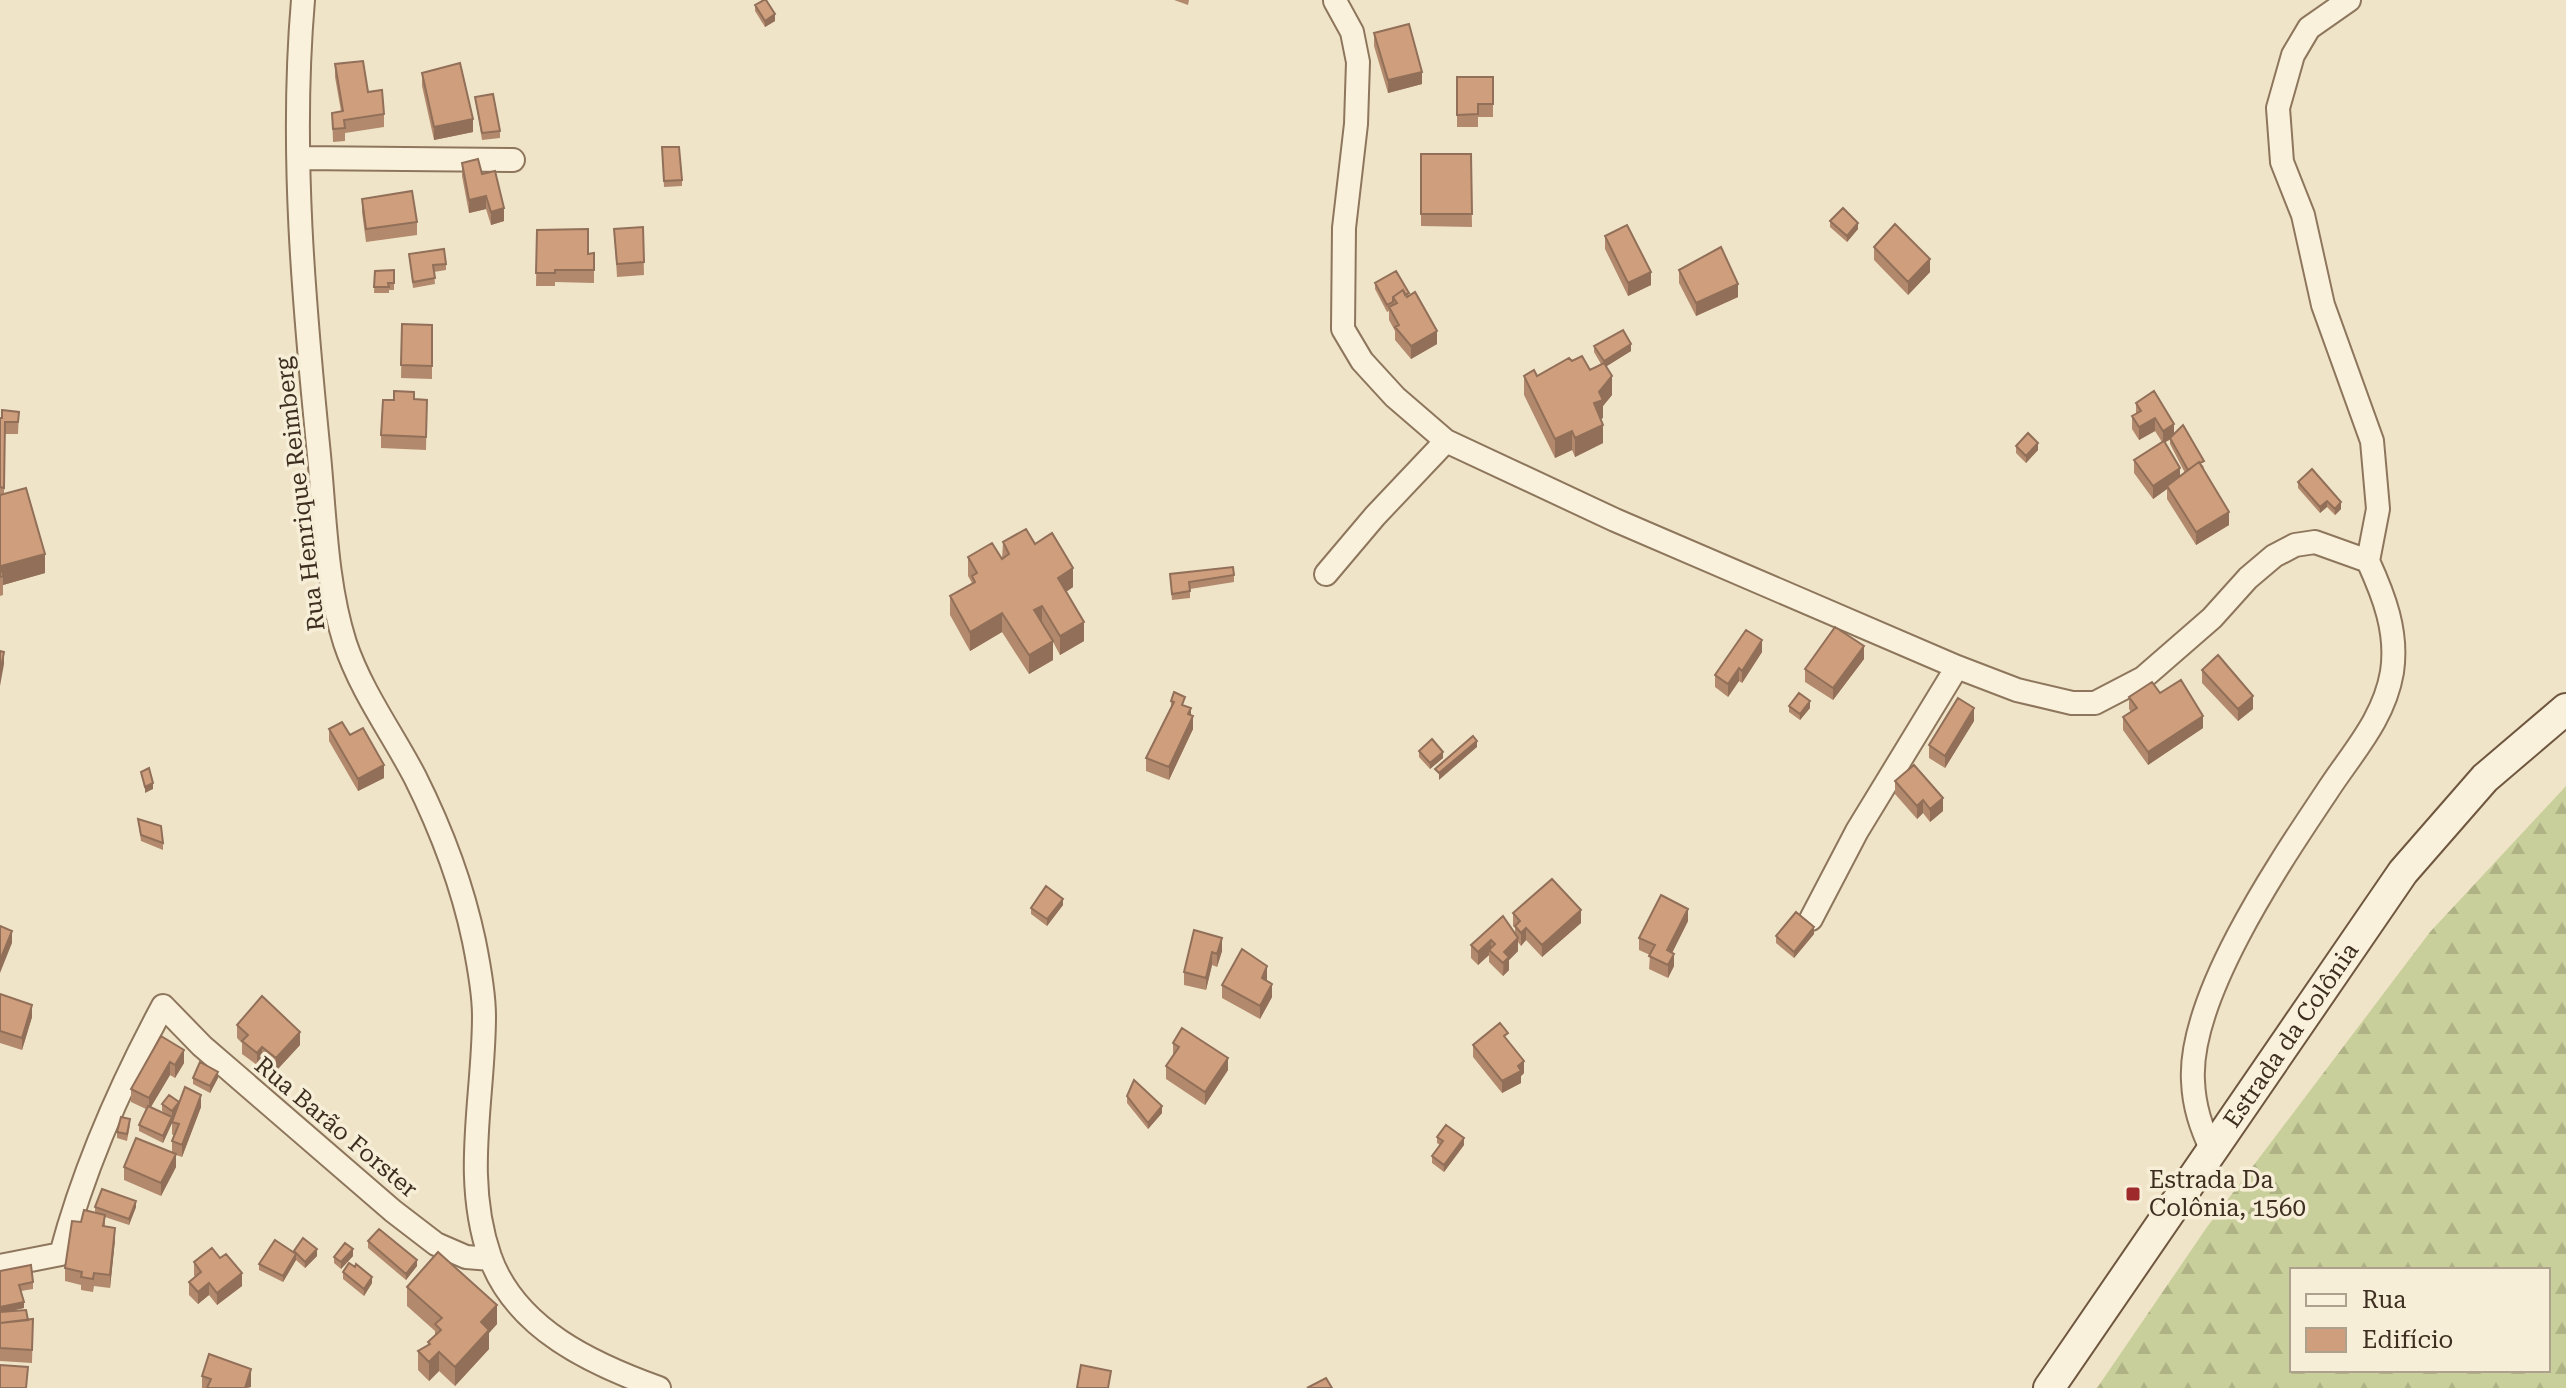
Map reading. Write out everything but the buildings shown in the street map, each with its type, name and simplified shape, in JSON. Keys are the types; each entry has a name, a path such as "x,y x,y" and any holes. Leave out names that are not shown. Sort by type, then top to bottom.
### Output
{"main road":[{"name":"Estrada da Colônia","path":"2049,1388 2403,872 2485,778 2566,709"}],"street":[{"name":"Rua Henrique Reimberg","path":"303,0 300,158 309,353 337,616 358,674 436,821 456,873 474,939 484,1012 473,1148 475,1188 491,1259 512,1295 538,1328 574,1350 659,1388"},
{"path":"2212,1151 2196,1117 2192,1079 2204,1011 2277,870 2368,733 2392,672 2391,622 2368,561 2378,509 2372,441 2323,305 2303,215 2282,162 2278,108 2293,55 2309,28 2349,0"},
{"path":"1335,1 1352,32 1358,62 1356,124 1344,228 1343,329 1362,361 1395,397 1446,441 1628,526 1957,667 2049,699 2095,703 2143,678 2173,655 2248,578 2274,556 2295,545 2315,542 2368,561"},
{"path":"300,158 513,160"},
{"path":"1326,574 1446,441"},
{"path":"1811,919 1857,831 1957,667"},
{"name":"Rua Barão Forster","path":"0,1266 61,1254 70,1220 118,1100 163,1006 202,1046 393,1211 436,1244 466,1257 491,1259"}],"green space":[{"path":"2566,786 2566,1388 2097,1388 2207,1227 2430,932"}],"place":[{"name":"Estrada Da Colônia, 1560","path":"2133,1194"}]}
